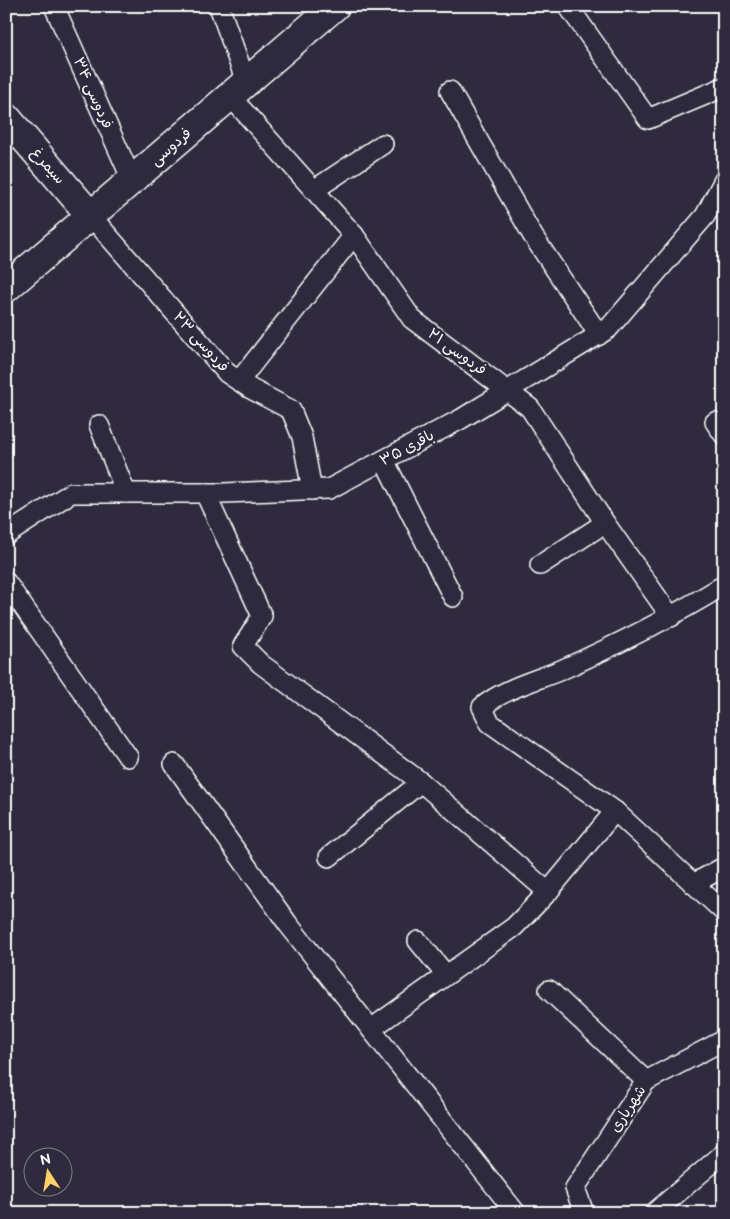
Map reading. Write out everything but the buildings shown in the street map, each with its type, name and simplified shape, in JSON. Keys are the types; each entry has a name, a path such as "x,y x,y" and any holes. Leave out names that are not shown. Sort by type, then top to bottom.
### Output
{"main road":[{"name":"فردوسی","path":"6,288 238,89 322,12"},
{"name":"سیمرغ","path":"6,117 91,216"}],"street":[{"name":"فردوسی ۳۴","path":"54,6 132,180"},
{"path":"219,6 238,89"},
{"path":"568,6 648,119 724,87"},
{"name":"فردوسی ۲۱","path":"238,89 314,190 354,235 412,318 509,390 530,408 604,523 671,617"},
{"path":"450,91 533,236 599,335"},
{"path":"314,190 383,144"},
{"name":"باقری ۳۵","path":"6,535 71,493 206,493 329,489 461,419 608,329 705,216 724,180"},
{"name":"فردوسی ۲۳","path":"91,216 227,373 291,410 302,437 312,490"},
{"path":"239,381 354,235"},
{"path":"99,426 126,493"},
{"path":"384,460 453,597"},
{"path":"206,493 262,616 244,646 261,664 421,782 548,892"},
{"path":"540,565 604,523"},
{"path":"6,582 128,757"},
{"path":"724,585 671,617 561,670 496,696 482,706 490,723 615,811 724,912"},
{"path":"174,764 288,924 516,1213"},
{"path":"329,857 421,782"},
{"path":"371,1029 514,928 548,892 615,811"},
{"path":"694,884 724,867"},
{"path":"418,941 446,975"},
{"path":"549,990 646,1081"},
{"name":"شهریاری","path":"584,1213 575,1188 646,1081 724,1040"},
{"path":"654,1213 724,1153"}]}
